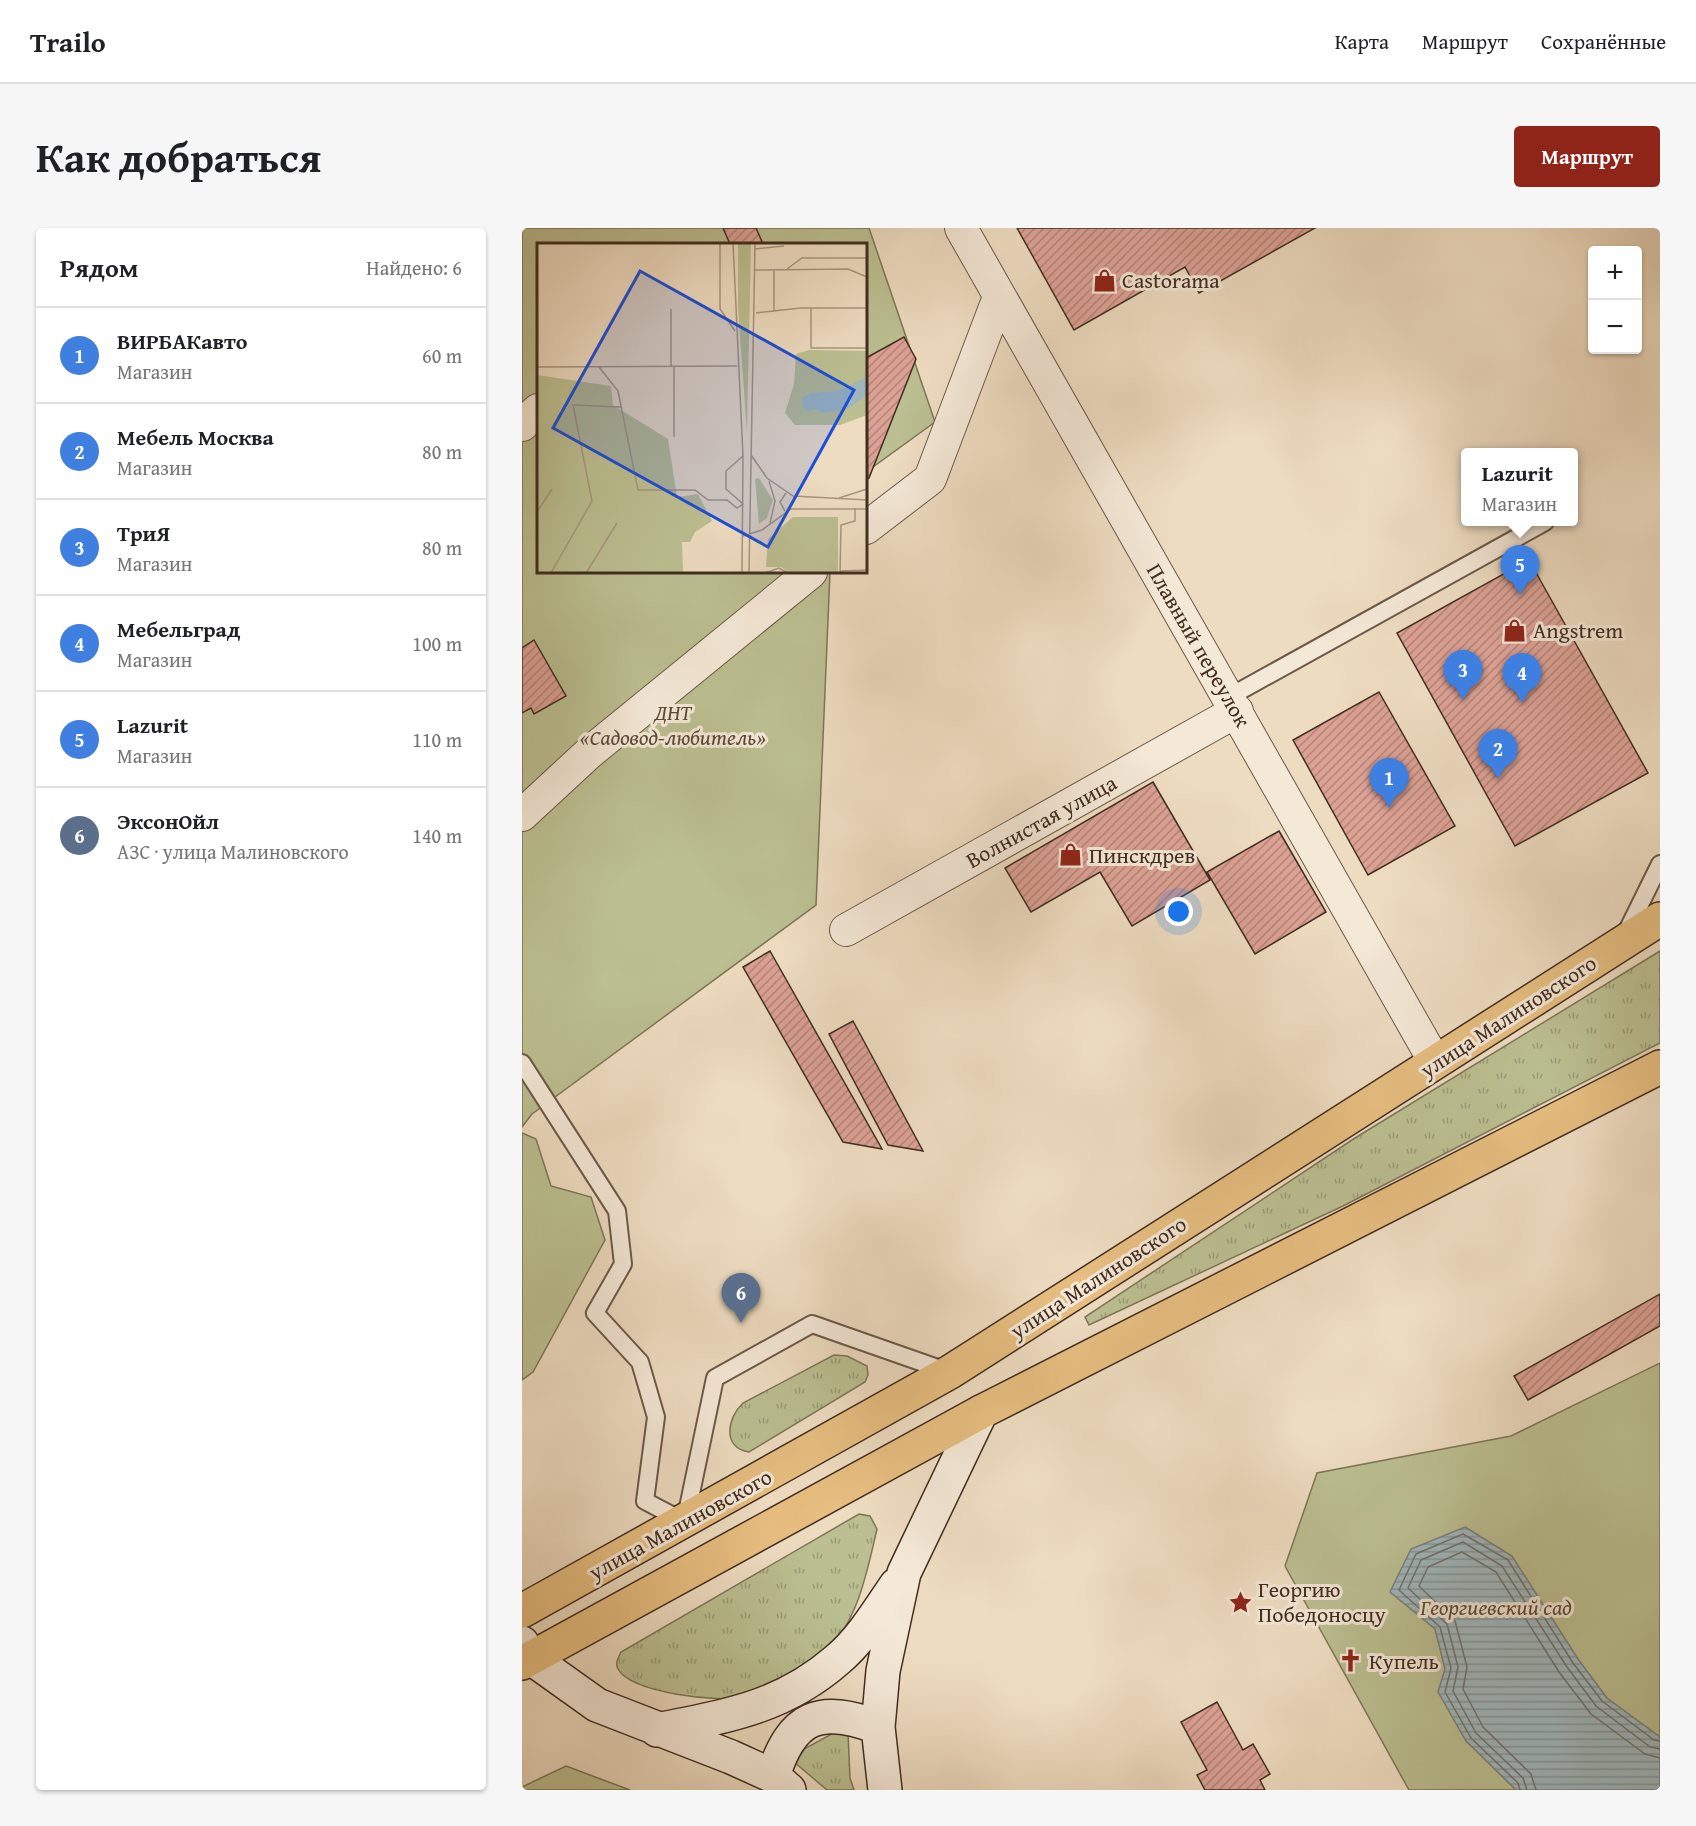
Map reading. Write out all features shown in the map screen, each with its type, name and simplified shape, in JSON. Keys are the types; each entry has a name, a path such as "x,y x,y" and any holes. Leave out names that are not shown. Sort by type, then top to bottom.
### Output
{"highway":[{"name":"улица Малиновского","path":"522,1611 950,1372 1660,919"},
{"name":"улица Малиновского","path":"525,1655 981,1412 1660,1067"}],"main road":[{"path":"657,1730 749,1711 799,1689 839,1659 904,1574 981,1412"},
{"path":"885,1790 881,1774 878,1727 883,1671 904,1574"},
{"path":"525,1655 597,1705 732,1757 781,1783 782,1749 792,1734 810,1721 828,1716 852,1717 878,1727"}],"street":[{"name":"Плавный переулок","path":"961,228 1435,1062"},
{"path":"867,527 930,479 999,297"},
{"path":"522,425 537,411"},
{"path":"522,815 590,753 810,573"},
{"name":"Волнистая улица","path":"846,930 1233,704"}],"lane":[{"path":"1233,704 1538,526"},
{"path":"1621,943 1660,864"},
{"path":"522,1063 617,1211 623,1264 595,1313 640,1362 656,1417 645,1501 685,1522 716,1378 812,1324 950,1372"}],"green space":[{"name":"ДНТ «Садовод-любитель»","path":"522,228 869,228 935,422 867,471 867,243 537,243 537,573 830,573 816,905 532,1114 522,1127"},
{"path":"1660,951 1660,1043 1343,1206 1089,1325 1085,1317 1355,1138"},
{"path":"522,1133 536,1139 551,1186 591,1197 605,1240 533,1372 522,1380"},
{"path":"834,1355 847,1356 867,1366 868,1375 865,1382 749,1452 734,1445 730,1432 731,1424 733,1416 743,1403"},
{"name":"Георгиевский сад","path":"1660,1363 1660,1790 1409,1790 1285,1566 1317,1473 1511,1436"},
{"path":"859,1514 870,1516 877,1529 853,1612 836,1641 816,1661 797,1674 776,1686 754,1694 732,1699 716,1699 657,1690 626,1677 618,1669 617,1663 621,1652"},
{"path":"837,1731 848,1733 850,1778 854,1790 827,1790 794,1762 804,1749"},
{"path":"566,1766 630,1790 522,1790 522,1787"}],"water":[{"path":"1465,1527 1512,1556 1578,1659 1607,1698 1660,1737 1660,1790 1516,1790 1466,1741 1438,1692 1445,1669 1435,1629 1390,1592 1411,1549"}],"building":[{"path":"723,228 756,228 763,243 730,243"},
{"name":"Castorama","path":"1017,228 1315,228 1199,293 1185,267 1074,330"},
{"path":"904,337 916,359 867,479 867,357"},
{"path":"1529,560 1648,773 1515,846 1397,633"},
{"path":"534,640 566,696 534,714 531,708 522,713 522,648"},
{"path":"1379,692 1455,826 1368,875 1293,740"},
{"path":"1153,782 1210,880 1132,926 1100,872 1031,912 1005,868"},
{"path":"1279,831 1326,912 1255,954 1207,872"},
{"path":"770,951 882,1149 843,1142 743,967"},
{"path":"853,1021 923,1151 888,1145 829,1034"},
{"path":"1660,1294 1660,1326 1528,1400 1514,1376"},
{"path":"1217,1702 1243,1750 1253,1744 1270,1774 1260,1780 1265,1790 1205,1790 1197,1775 1207,1770 1181,1722"}],"place":[{"name":"Castorama","path":"1104,280"},
{"name":"Lazurit","path":"1520,595"},
{"name":"Angstrem","path":"1515,630"},
{"name":"ТриЯ","path":"1463,700"},
{"name":"Мебельград","path":"1522,703"},
{"name":"Мебель Москва","path":"1498,779"},
{"name":"ВИРБАКавто","path":"1389,808"},
{"name":"Пинскдрев","path":"1071,855"},
{"name":"ЭксонОйл","path":"741,1323"},
{"name":"Георгию Победоносцу","path":"1240,1602"},
{"name":"Купель","path":"1351,1661"}]}
